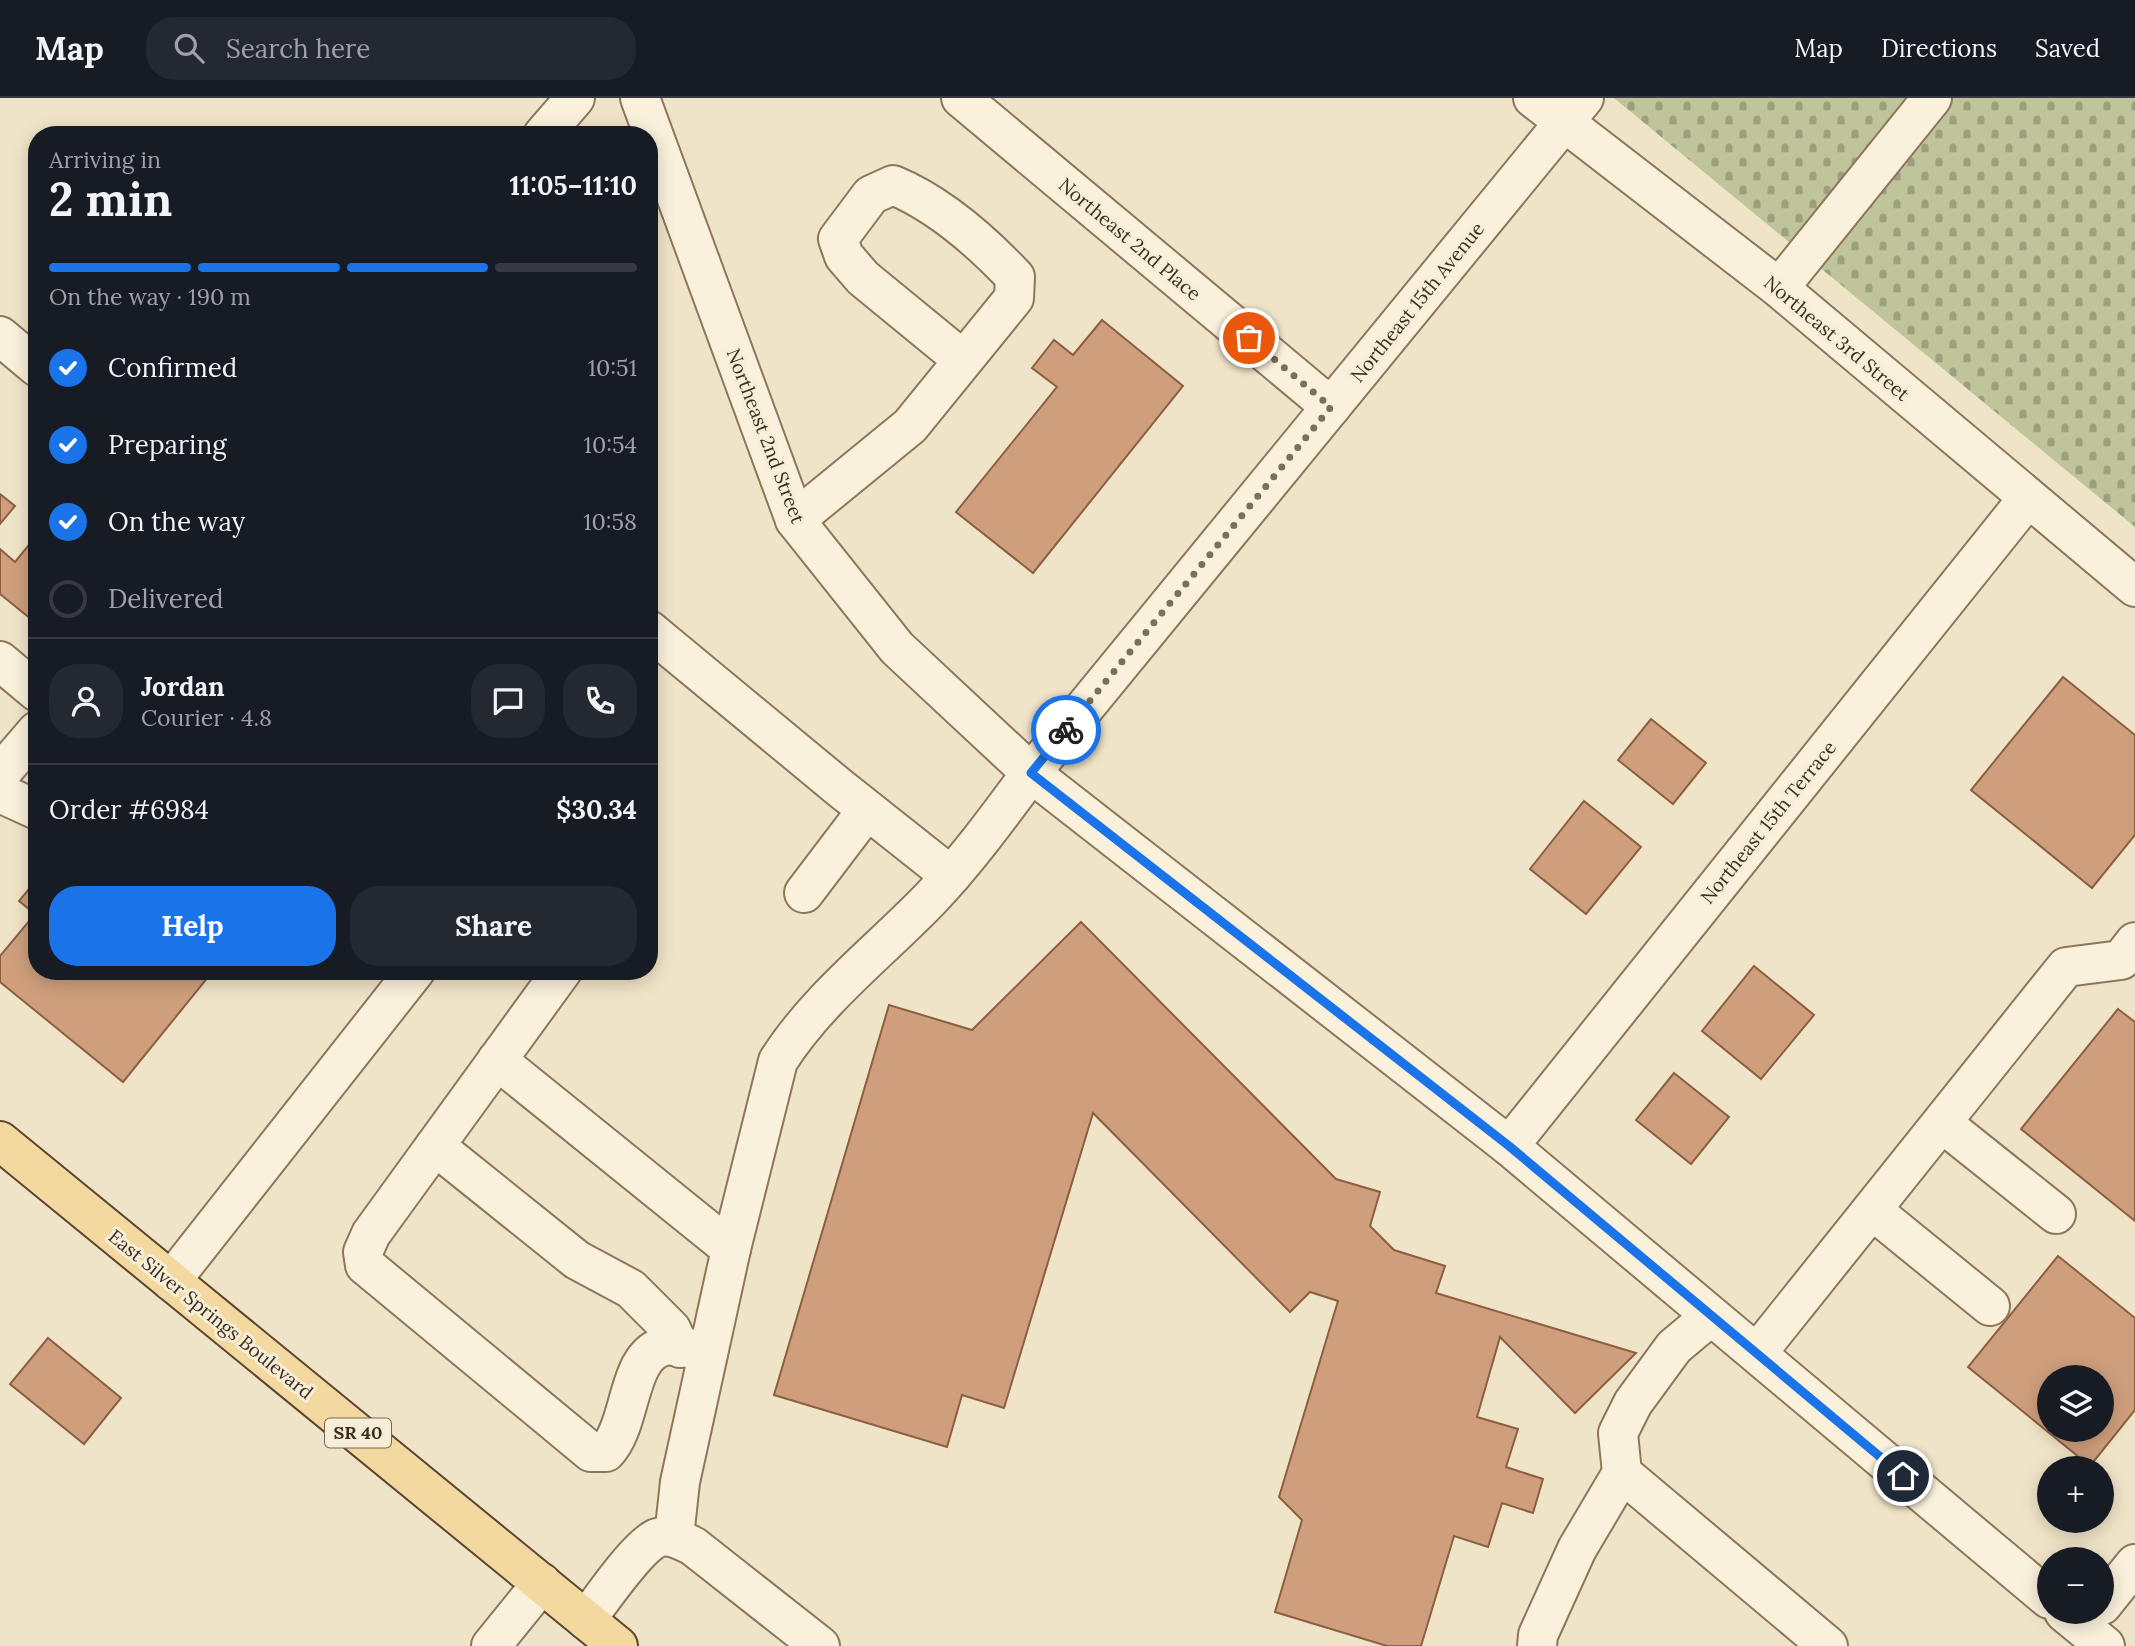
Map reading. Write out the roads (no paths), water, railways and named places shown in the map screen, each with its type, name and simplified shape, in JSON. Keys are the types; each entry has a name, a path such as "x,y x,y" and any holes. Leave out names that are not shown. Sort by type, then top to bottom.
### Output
{"main road":[{"name":"East Silver Springs Boulevard","path":"0,1140 618,1646"}],"street":[{"path":"551,126 575,98"},
{"name":"Northeast 2nd Street","path":"640,98 650,126"},
{"name":"Northeast 2nd Place","path":"961,98 1331,407"},
{"name":"Northeast 3rd Street","path":"1533,98 1574,111 1779,288 2135,587"},
{"path":"1779,288 1933,98"},
{"name":"Northeast 15th Avenue","path":"674,1537 694,1350 731,1249 778,1061 794,1035 974,850 1031,773 1574,111"},
{"name":"Northeast 2nd Street","path":"658,147 795,520 897,648 1031,773 1509,1146 2037,1589"},
{"path":"795,520 910,426 1014,298 1015,277 992,253 910,192 894,184 870,195 838,239 844,256 863,278 963,360"},
{"name":"Northeast 15th Terrace","path":"1509,1146 2028,498"},
{"path":"658,637 951,876"},
{"path":"0,661 28,684"},
{"path":"0,774 28,741"},
{"path":"0,793 28,806"},
{"path":"804,893 867,810"},
{"path":"1756,1353 2066,967 2121,960 2135,942"},
{"path":"171,1280 408,980"},
{"path":"555,980 371,1234 363,1252 365,1265 592,1451 606,1452 615,1442 633,1392 637,1371 648,1353 666,1346 694,1350"},
{"path":"497,1060 731,1249"},
{"path":"1942,1123 2056,1214"},
{"path":"435,1146 577,1260 631,1289 694,1350"},
{"path":"1872,1210 1990,1307"},
{"path":"1537,1646 1538,1635 1577,1549 1622,1473 1618,1433 1633,1403 1674,1347 1711,1316"},
{"path":"1622,1473 1828,1646"},
{"path":"586,1620 644,1546 659,1537 674,1537 693,1546 820,1646"},
{"path":"2086,1625 2135,1564"},
{"path":"491,1646 542,1583"}]}
